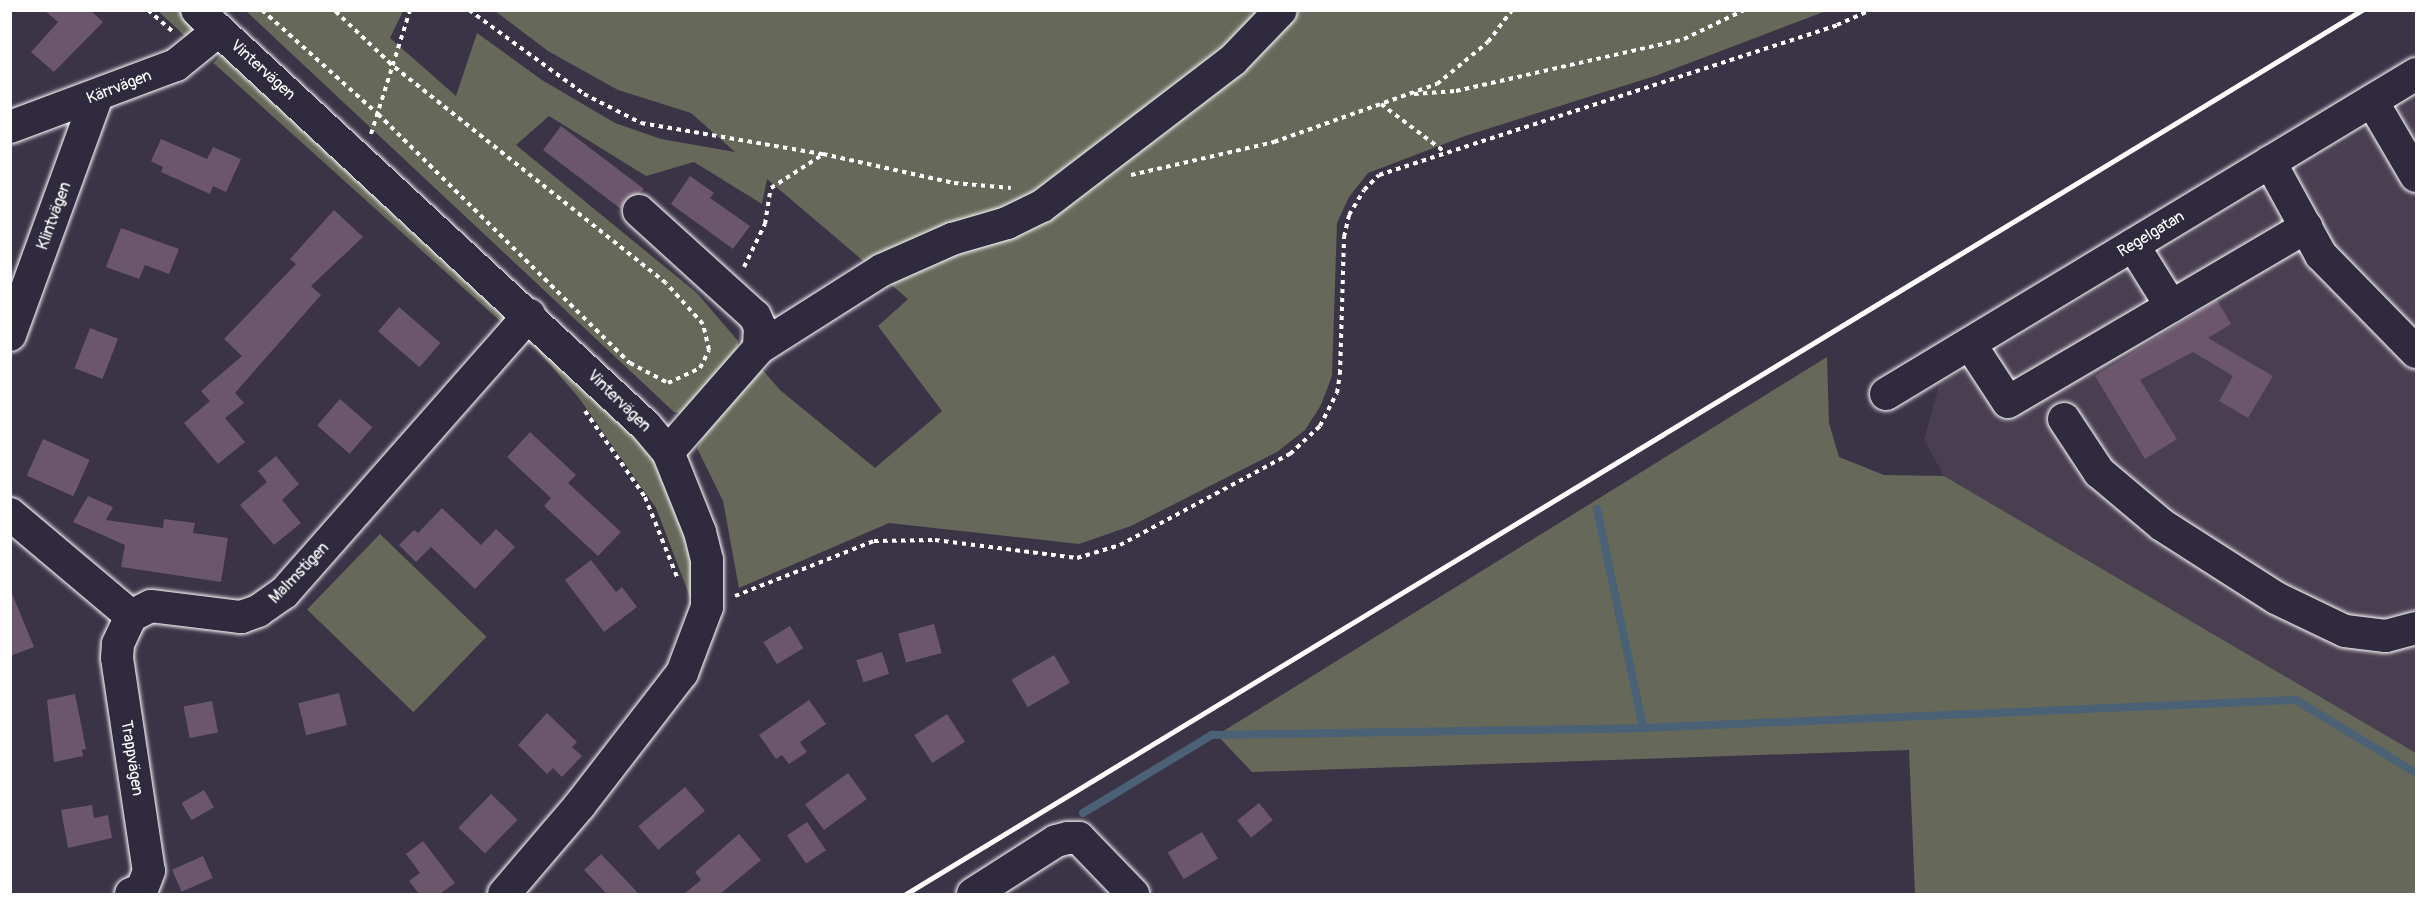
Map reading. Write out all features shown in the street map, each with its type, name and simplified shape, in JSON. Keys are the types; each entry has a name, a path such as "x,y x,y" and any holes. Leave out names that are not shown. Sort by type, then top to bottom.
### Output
{"street":[{"path":"668,452 759,348 882,270 952,239 1007,223 1042,206 1233,60 1281,10"},
{"name":"Kärrvägen","path":"10,127 176,65 196,52 208,20"},
{"name":"Vintervägen","path":"208,20 529,315 646,426 668,452 700,532 707,560 707,607 693,652 669,692 512,891"},
{"name":"Regelgatan","path":"1886,394 2416,74"},
{"name":"Klintvägen","path":"10,336 97,96"},
{"path":"2372,101 2416,176"},
{"path":"2270,162 2321,255 2416,352"},
{"path":"639,211 755,316 760,327 759,348"},
{"path":"1970,344 2008,402 2306,227"},
{"path":"2133,245 2171,306"},
{"name":"Malmstigen","path":"131,616 150,606 241,617 272,604 529,315"},
{"path":"2064,419 2099,472 2162,525 2276,598 2345,631 2386,636 2416,628"},
{"path":"10,514 131,616"},
{"name":"Trappvägen","path":"131,616 118,644 117,658 148,871 142,889 131,894"},
{"path":"974,894 1056,841 1079,838 1133,894"}],"path":[{"path":"148,10 196,52"},
{"path":"262,10 378,114 630,363 668,382 700,368 709,350 702,324 666,283 391,64 334,10"},
{"path":"361,160 378,114 391,64 410,10"},
{"path":"469,10 566,82 641,123 732,142 823,154 954,183 1000,189 1024,187"},
{"path":"1125,176 1208,160 1274,142 1437,84 1488,42 1512,10"},
{"path":"1408,95 1456,91 1684,39 1744,10"},
{"path":"581,407 645,497 687,600 707,607 873,541 935,540 1053,556 1095,555 1290,454 1320,426 1337,393 1344,237 1355,202 1379,175 1837,25 1870,10"},
{"path":"1381,104 1446,153"},
{"path":"731,292 765,224 771,188 823,154"}],"shaded area":[{"path":"2416,99 2416,753 1944,476 1924,440 1939,385"}],"green space":[{"path":"186,10 194,25 187,38 158,11"},
{"path":"246,11 403,11 390,38 456,96 477,33 542,80 615,123 661,139 735,152 691,113 618,90 548,51 495,11 1826,11 1655,76 1465,136 1368,173 1349,197 1337,223 1332,376 1321,405 1305,430 1277,452 1131,526 1079,544 889,523 739,588 723,501 697,448 713,420 761,368 780,390 875,468 942,411 878,326 908,299 767,179 762,204 694,162 646,176 549,116 516,145 697,293 738,341 737,362 690,415 674,412"},
{"path":"224,51 517,315 506,327 213,63"},
{"path":"534,328 663,465 696,558 696,597 690,597 656,508 579,398 527,338"},
{"path":"1827,357 1829,423 1839,457 1884,475 1944,476 2416,753 2416,894 1915,894 1909,750 1252,772 1217,735"},
{"path":"380,534 486,637 414,712 307,610"}],"building":[{"path":"44,10 90,10 103,22 54,72 31,52 58,22"},
{"path":"561,126 644,189 626,199 621,209 543,150"},
{"path":"161,139 207,159 213,147 241,159 226,192 213,186 210,194 161,172 163,167 151,161"},
{"path":"690,176 714,193 710,198 750,226 733,249 671,204"},
{"path":"334,210 363,237 311,286 321,295 235,393 244,403 225,418 245,442 218,464 184,423 210,401 201,391 242,356 224,339 296,264 290,259"},
{"path":"121,228 179,249 169,274 145,265 139,279 106,267"},
{"path":"2217,300 2231,324 2208,338 2273,376 2248,418 2219,401 2233,376 2193,352 2140,380 2177,439 2145,459 2095,376"},
{"path":"399,307 441,343 420,367 378,331"},
{"path":"90,328 118,339 103,379 75,368"},
{"path":"340,399 372,427 349,454 317,425"},
{"path":"530,432 576,475 568,483 621,532 598,556 544,506 551,498 507,457"},
{"path":"43,439 90,460 73,496 27,476"},
{"path":"276,456 299,484 282,500 301,523 274,545 240,505 267,482 258,471"},
{"path":"88,496 113,507 106,520 163,528 164,519 195,523 193,533 228,538 221,582 121,567 125,545 73,522"},
{"path":"442,508 481,545 496,529 515,547 475,589 431,547 416,562 399,545 414,530 418,533"},
{"path":"591,560 616,592 622,587 637,607 604,632 565,580"},
{"path":"10,589 34,647 10,656"},
{"path":"934,624 942,653 906,663 898,634"},
{"path":"790,626 803,648 777,664 763,642"},
{"path":"882,652 889,674 863,682 856,660"},
{"path":"1054,655 1070,683 1028,707 1012,680"},
{"path":"339,693 347,725 306,735 298,703"},
{"path":"75,694 86,749 82,750 83,756 54,762 47,700"},
{"path":"809,700 826,724 800,742 807,752 789,764 782,755 776,759 759,735"},
{"path":"212,701 218,732 190,738 184,707"},
{"path":"547,713 577,742 572,747 582,756 562,777 553,768 547,774 518,745"},
{"path":"947,714 965,742 932,763 914,735"},
{"path":"848,773 867,799 824,830 805,804"},
{"path":"685,787 705,811 658,850 638,826"},
{"path":"204,790 214,807 191,820 181,803"},
{"path":"491,794 518,820 485,854 458,828"},
{"path":"1259,803 1273,820 1251,838 1237,821"},
{"path":"92,805 94,818 108,815 112,838 68,848 61,810"},
{"path":"807,822 826,850 806,864 787,835"},
{"path":"1202,832 1218,859 1184,879 1168,853"},
{"path":"739,834 761,860 720,894 684,894 701,880 695,872"},
{"path":"423,841 455,883 440,894 419,894 409,881 420,873 406,854"},
{"path":"601,854 639,894 607,894 584,870"},
{"path":"203,856 213,878 182,892 172,870"}],"waterway":[{"path":"1597,509 1643,728"},
{"path":"1083,813 1212,735 1643,728 2296,700 2416,773"}],"railway":[{"path":"906,894 2362,10"}]}
